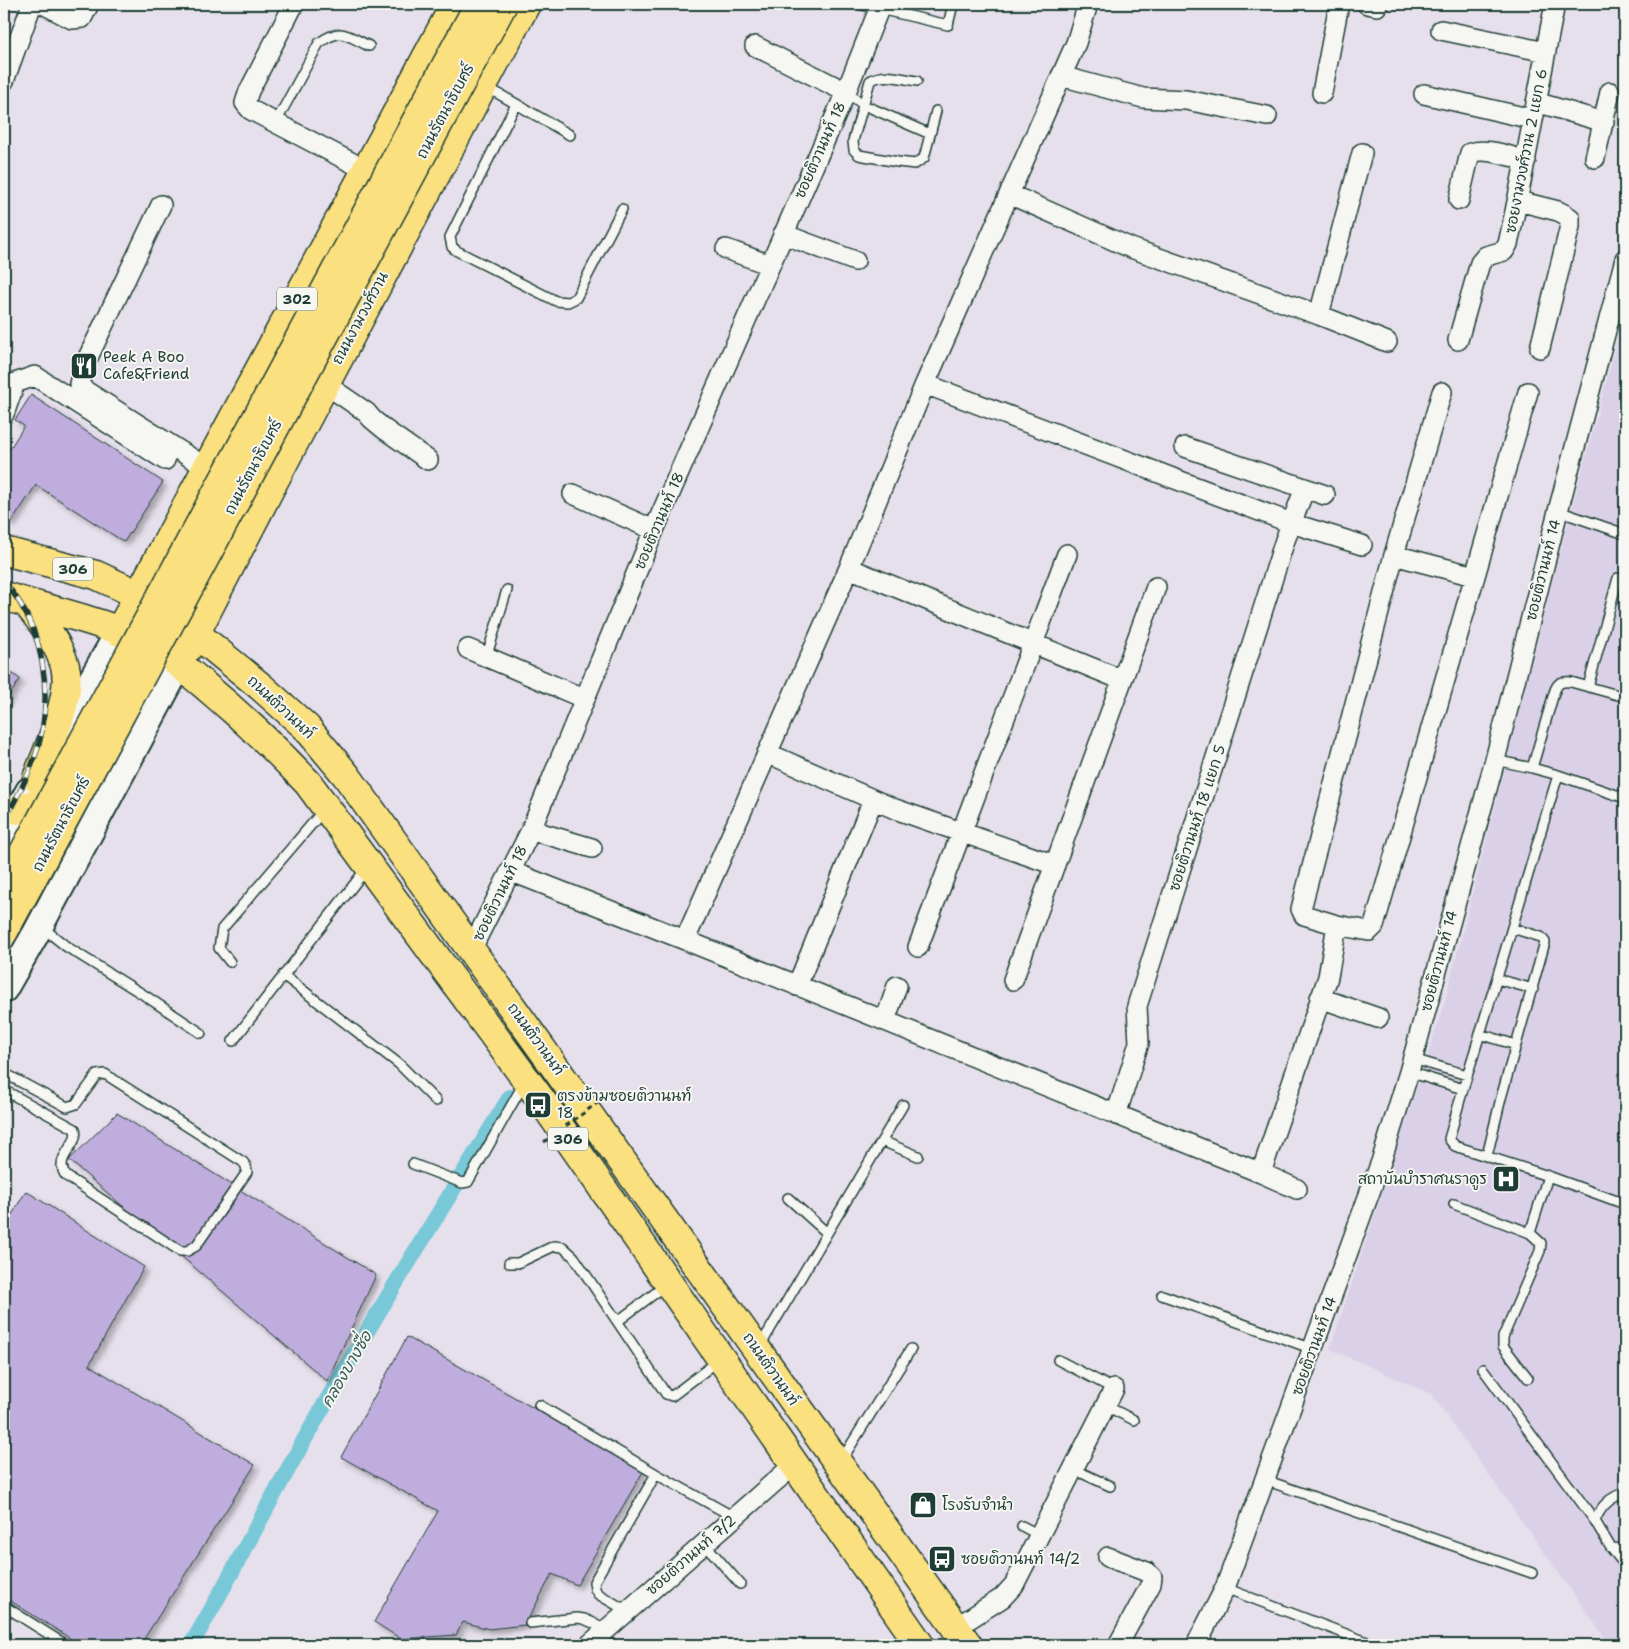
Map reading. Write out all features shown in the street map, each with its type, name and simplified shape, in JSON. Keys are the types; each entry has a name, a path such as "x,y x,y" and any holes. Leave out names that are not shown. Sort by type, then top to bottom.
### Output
{"main road":[{"name":"302","path":"150,602 207,468 454,4"},
{"name":"ถนนรัตนาธิเบศร์","path":"4,889 479,4"},
{"name":"ถนนรัตนาธิเบศร์","path":"4,931 502,4"},
{"name":"ถนนงามวงศ์วาน","path":"190,629 275,479 526,4"},
{"path":"4,836 37,778 134,638 150,602 170,601 231,502 247,491 275,479"},
{"name":"ถนนติวานนท์","path":"4,551 96,575 150,602 190,629 260,686 306,727 346,775 472,950 961,1637"},
{"path":"16,600 51,634 66,672 66,697 37,778"},
{"name":"306","path":"16,600 84,620 134,638 179,665 235,711 270,743 308,783 542,1101 920,1645"},
{"name":"ถนนรัตนาธิเบศร์","path":"4,989 179,665 190,629"},
{"path":"134,638 190,629"},
{"path":"18,810 46,799 74,779 138,660 134,638"},
{"path":"4,879 18,880 36,899 37,930"}],"street":[{"path":"4,81 32,4"},
{"path":"43,4 72,19 82,18 89,4"},
{"path":"294,4 249,91 245,103 250,110 275,124 366,170"},
{"path":"685,940 849,568 925,384 1076,43 1088,4"},
{"path":"1322,93 1339,4"},
{"name":"ซอยงามวงศ์วาน 2 แยก 6","path":"1458,340 1480,263 1486,256 1504,251 1508,244 1518,201 1555,4"},
{"name":"ซอยติวานนท์ 18","path":"472,950 531,830 654,530 846,92 879,9"},
{"path":"1441,30 1546,52"},
{"path":"755,46 846,92"},
{"path":"1061,76 1143,98 1186,100 1267,116"},
{"path":"1595,158 1610,92"},
{"path":"1424,94 1604,122"},
{"path":"1459,200 1470,153 1474,151 1489,152 1526,160"},
{"path":"1319,315 1362,153"},
{"path":"1009,194 1131,248 1319,315 1388,342"},
{"path":"1518,201 1558,211 1570,218 1570,226 1540,348"},
{"path":"161,204 83,368 79,384 84,390 207,468"},
{"path":"783,234 855,261"},
{"path":"726,248 770,265"},
{"name":"ซอยติวานนท์ 14","path":"1196,1645 1225,1588 1382,1159 1411,1065 1494,760 1558,511 1620,302 1625,258"},
{"path":"4,414 15,383 35,376 165,460"},
{"path":"325,384 366,412 384,429 428,460"},
{"path":"925,384 1291,523 1362,545"},
{"path":"1442,392 1394,555 1301,909 1304,915 1337,925 1368,931 1374,926 1528,392"},
{"path":"1185,447 1325,495"},
{"name":"ซอยติวานนท์ 18 แยก 5","path":"1116,1115 1139,1043 1137,1006 1291,523 1304,488"},
{"path":"574,494 654,530"},
{"path":"918,947 1067,554"},
{"path":"1394,555 1474,576"},
{"path":"849,568 1122,680"},
{"path":"1013,980 1156,587"},
{"path":"468,649 585,699"},
{"path":"767,753 895,810 1055,865"},
{"path":"797,986 874,800"},
{"path":"531,830 592,848"},
{"path":"510,871 685,940 1297,1189"},
{"path":"1261,1173 1328,977 1337,925"},
{"path":"886,1022 898,986"},
{"path":"1320,998 1378,1018"},
{"path":"961,1637 1014,1585 1114,1390"},
{"name":"ซอยติวานนท์ 7/2","path":"588,1645 794,1464"},
{"path":"1108,1557 1148,1572 1152,1577 1151,1584 1118,1645"}],"lane":[{"path":"858,4 948,25 953,4"},
{"path":"275,124 319,43 330,35 340,33 369,46"},
{"path":"917,81 883,76 874,77 870,81 853,141 854,150 859,155 915,164 924,158 936,111"},
{"path":"483,85 570,134"},
{"path":"846,92 864,105 930,134"},
{"path":"516,104 450,237 452,247 457,252 556,301 568,302 576,298 622,209"},
{"path":"1558,511 1625,534"},
{"path":"1588,687 1618,578"},
{"path":"486,658 507,590"},
{"path":"1532,768 1556,686 1562,681 1625,697"},
{"path":"1494,760 1558,775 1625,798"},
{"path":"1558,775 1449,1140 1455,1146 1548,1176 1625,1204"},
{"path":"230,962 219,948 222,929 327,807"},
{"path":"233,1041 370,865"},
{"path":"1487,1156 1501,1098 1545,946 1545,940 1541,937 1512,928"},
{"path":"37,930 144,995 202,1033"},
{"path":"283,975 399,1064 436,1101"},
{"path":"1497,979 1533,990"},
{"path":"1480,1034 1516,1046"},
{"path":"1411,1065 1467,1075"},
{"path":"1411,1065 1463,1089"},
{"path":"4,1073 67,1107 76,1104 97,1075 106,1074 243,1162 247,1172 196,1246 187,1251 180,1251 66,1176 62,1168 62,1161 76,1134 75,1130 4,1090"},
{"path":"413,1164 462,1183 469,1181 526,1081"},
{"path":"758,1351 903,1105"},
{"path":"882,1141 918,1156"},
{"path":"1530,1233 1548,1176"},
{"path":"788,1198 828,1233"},
{"path":"1454,1204 1530,1233 1541,1244 1540,1251 1502,1337 1503,1346 1528,1378"},
{"path":"509,1263 518,1263 554,1246 563,1247 574,1257 666,1394 672,1396 721,1358"},
{"path":"618,1321 669,1283"},
{"path":"1162,1295 1313,1349"},
{"path":"838,1464 911,1349"},
{"path":"1058,1360 1114,1390"},
{"path":"1483,1369 1595,1521 1611,1548 1625,1565"},
{"path":"539,1405 656,1474 734,1517"},
{"path":"1106,1406 1134,1420"},
{"path":"1073,1469 1110,1486"},
{"path":"628,1611 598,1594 595,1590 594,1582 656,1474"},
{"path":"1265,1480 1532,1573"},
{"path":"1595,1521 1597,1515 1610,1499 1618,1494 1625,1493"},
{"path":"1022,1526 1039,1535"},
{"path":"704,1543 740,1584"},
{"path":"1611,1548 1625,1549"},
{"path":"1225,1588 1375,1645"},
{"path":"4,1606 66,1645"},
{"path":"530,1624 577,1618 607,1629"}],"path":[{"path":"544,1142 604,1098"}],"shaded area":[{"name":"สถาบันบำราศนราดูร","path":"1625,313 1625,1645 1610,1645 1431,1394 1330,1349 1443,1008 1565,533"}],"building":[{"path":"31,395 163,482 124,542 36,485 11,523 4,519 4,458 24,426 15,420"},
{"path":"4,668 20,679 4,704"},
{"path":"117,1113 376,1275 327,1381 69,1160"},
{"path":"26,1191 144,1267 89,1365 255,1465 140,1645 81,1645 4,1597 4,1228"},
{"path":"407,1337 644,1470 577,1585 552,1574 525,1625 489,1629 463,1622 456,1635 401,1639 374,1622 438,1511 341,1457"}],"waterway":[{"name":"คลองบางซื่อ","path":"191,1645 340,1378 510,1097"}],"railway":[{"path":"4,581 20,603 34,631 42,662 45,694 41,738 33,763 4,821"}],"place":[{"name":"Peek A Boo Cafe&Friend","path":"84,366"},
{"name":"ตรงข้ามซอยติวานนท์ 18","path":"538,1105"},
{"name":"สถาบันบำราศนราดูร","path":"1506,1179"},
{"name":"โรงรับจำนำ","path":"923,1505"},
{"name":"ซอยติวานนท์ 14/2","path":"942,1559"}]}
